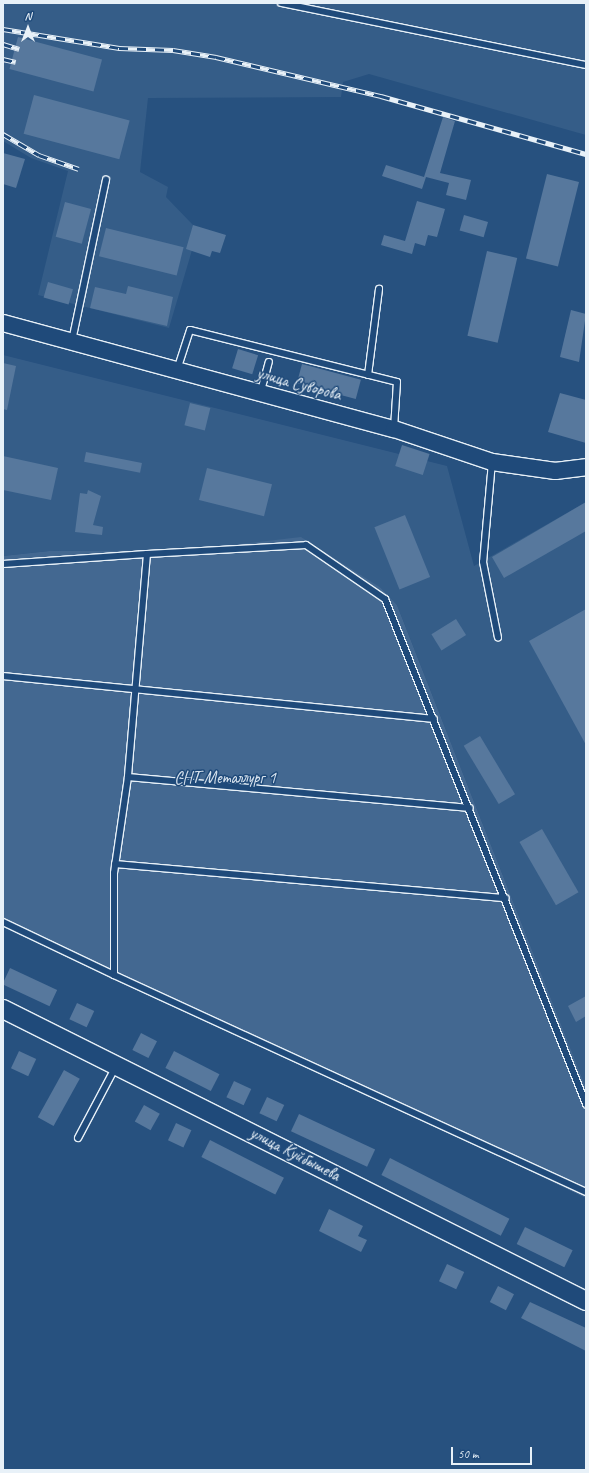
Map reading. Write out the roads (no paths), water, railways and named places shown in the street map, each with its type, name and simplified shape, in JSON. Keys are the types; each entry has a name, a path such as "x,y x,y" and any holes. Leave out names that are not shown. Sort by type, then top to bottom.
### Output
{"main road":[{"name":"улица Куйбышева","path":"3,1009 117,1064 586,1301"}],"street":[{"name":"улица Суворова","path":"3,323 394,430 492,462 555,471 586,467"}],"lane":[{"path":"281,3 586,65"},
{"path":"72,341 106,180"},
{"path":"368,375 379,289"},
{"path":"177,371 190,330 396,382 394,430"},
{"path":"261,393 269,362"},
{"path":"492,462 483,562 498,638"},
{"path":"3,564 306,545 385,598 506,898 586,1104"},
{"path":"114,975 115,864 128,777 147,554"},
{"path":"3,676 434,719"},
{"path":"128,777 470,808"},
{"path":"115,864 506,898"},
{"path":"3,922 114,975 586,1192"},
{"path":"78,1138 117,1064"}],"railway":[{"path":"3,29 119,48 173,50 216,57 381,96 586,154"},
{"path":"3,44 19,49"},
{"path":"3,59 16,62"},
{"path":"3,134 39,155 79,169"}],"park label":[{"name":"СНТ Металлург 1","path":"225,778"}]}
